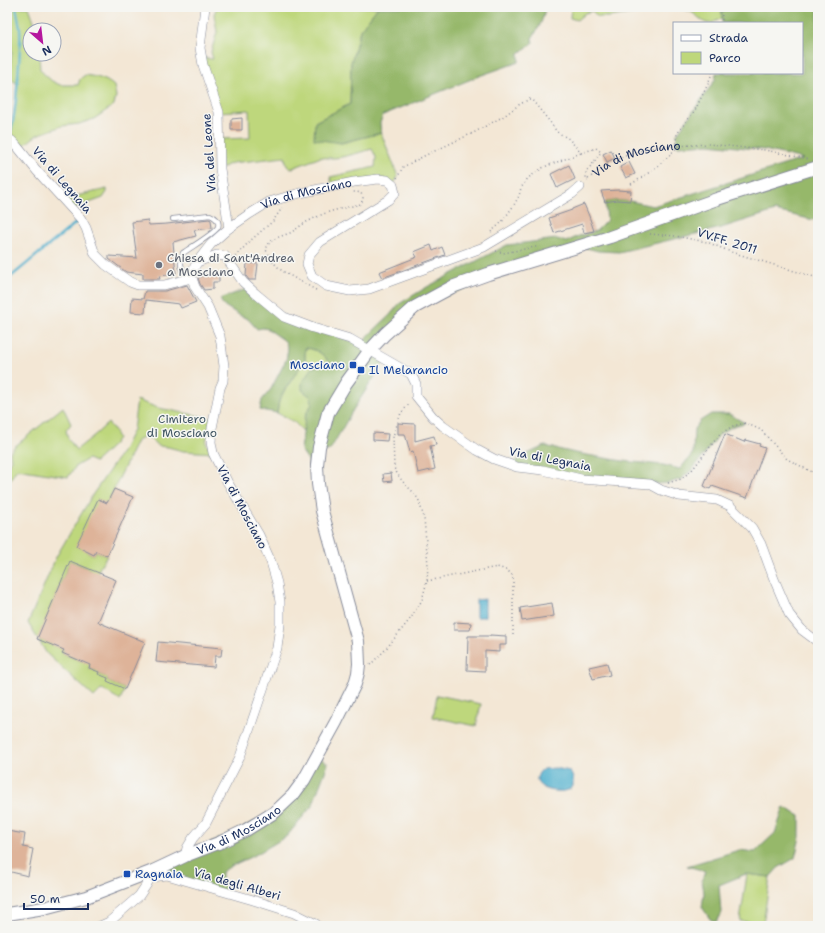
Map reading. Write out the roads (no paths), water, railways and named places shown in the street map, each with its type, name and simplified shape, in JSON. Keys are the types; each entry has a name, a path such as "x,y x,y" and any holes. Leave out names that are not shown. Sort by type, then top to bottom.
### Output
{"main road":[{"name":"Via di Mosciano","path":"7,914 44,908 86,897 151,875 185,856 221,842 246,830 275,812 293,795 304,780 355,684 359,664 358,641 322,511 317,465 319,447 328,413 346,383 370,350 384,334 415,307 452,287 488,274 610,237 815,163"}],"street":[{"name":"Via del Leone","path":"205,7 200,48 203,65 219,112 220,169 229,228"},
{"name":"Via di Legnaia","path":"9,140 82,219 95,254 106,265 130,282 138,285 164,286 191,276"},
{"name":"Via di Mosciano","path":"185,856 187,848 193,838 206,823 240,757 277,648 280,625 280,602 277,583 271,562 258,535 228,483 213,453 210,442 220,388 223,381 224,366 220,336 208,307 195,287 191,276 197,262 211,244 229,228 269,202 300,193 354,182 378,179 387,180 393,185 394,193 388,200 320,242 309,254 307,264 312,276 326,286 350,291 369,289 484,247 572,194 580,187"},
{"name":"Via di Legnaia","path":"197,262 217,255 225,256 243,282 254,293 284,317 313,328 350,339 411,374 416,384 416,396 433,417 443,426 494,459 517,467 543,470 581,479 650,484 661,490 679,496 717,500 730,506 752,528 761,544 789,614 802,630 818,642"},
{"name":"Via degli Alberi","path":"151,875 167,875 253,900 294,913 316,924"},
{"path":"100,926 109,922 139,896 151,875"}],"lane":[{"path":"173,220 210,215 217,220 217,228 183,253 181,257 183,274 186,276 191,276"}],"water":[{"path":"485,599 485,617 476,617 476,600"},
{"path":"555,768 570,771 573,778 573,786 571,788 564,791 552,791 546,789 538,783 537,778 540,771"}],"waterway":[{"path":"8,137 11,130 16,103 20,51 20,29 16,7"},
{"path":"7,280 77,222"}],"place":[{"name":"Chiesa di Sant'Andrea a Mosciano","path":"159,265"},
{"name":"Mosciano","path":"353,365"},
{"name":"Il Melarancio","path":"361,370"},
{"name":"Ragnaia","path":"127,874"}],"park label":[{"name":"Cimitero di Mosciano","path":"182,426"}]}
